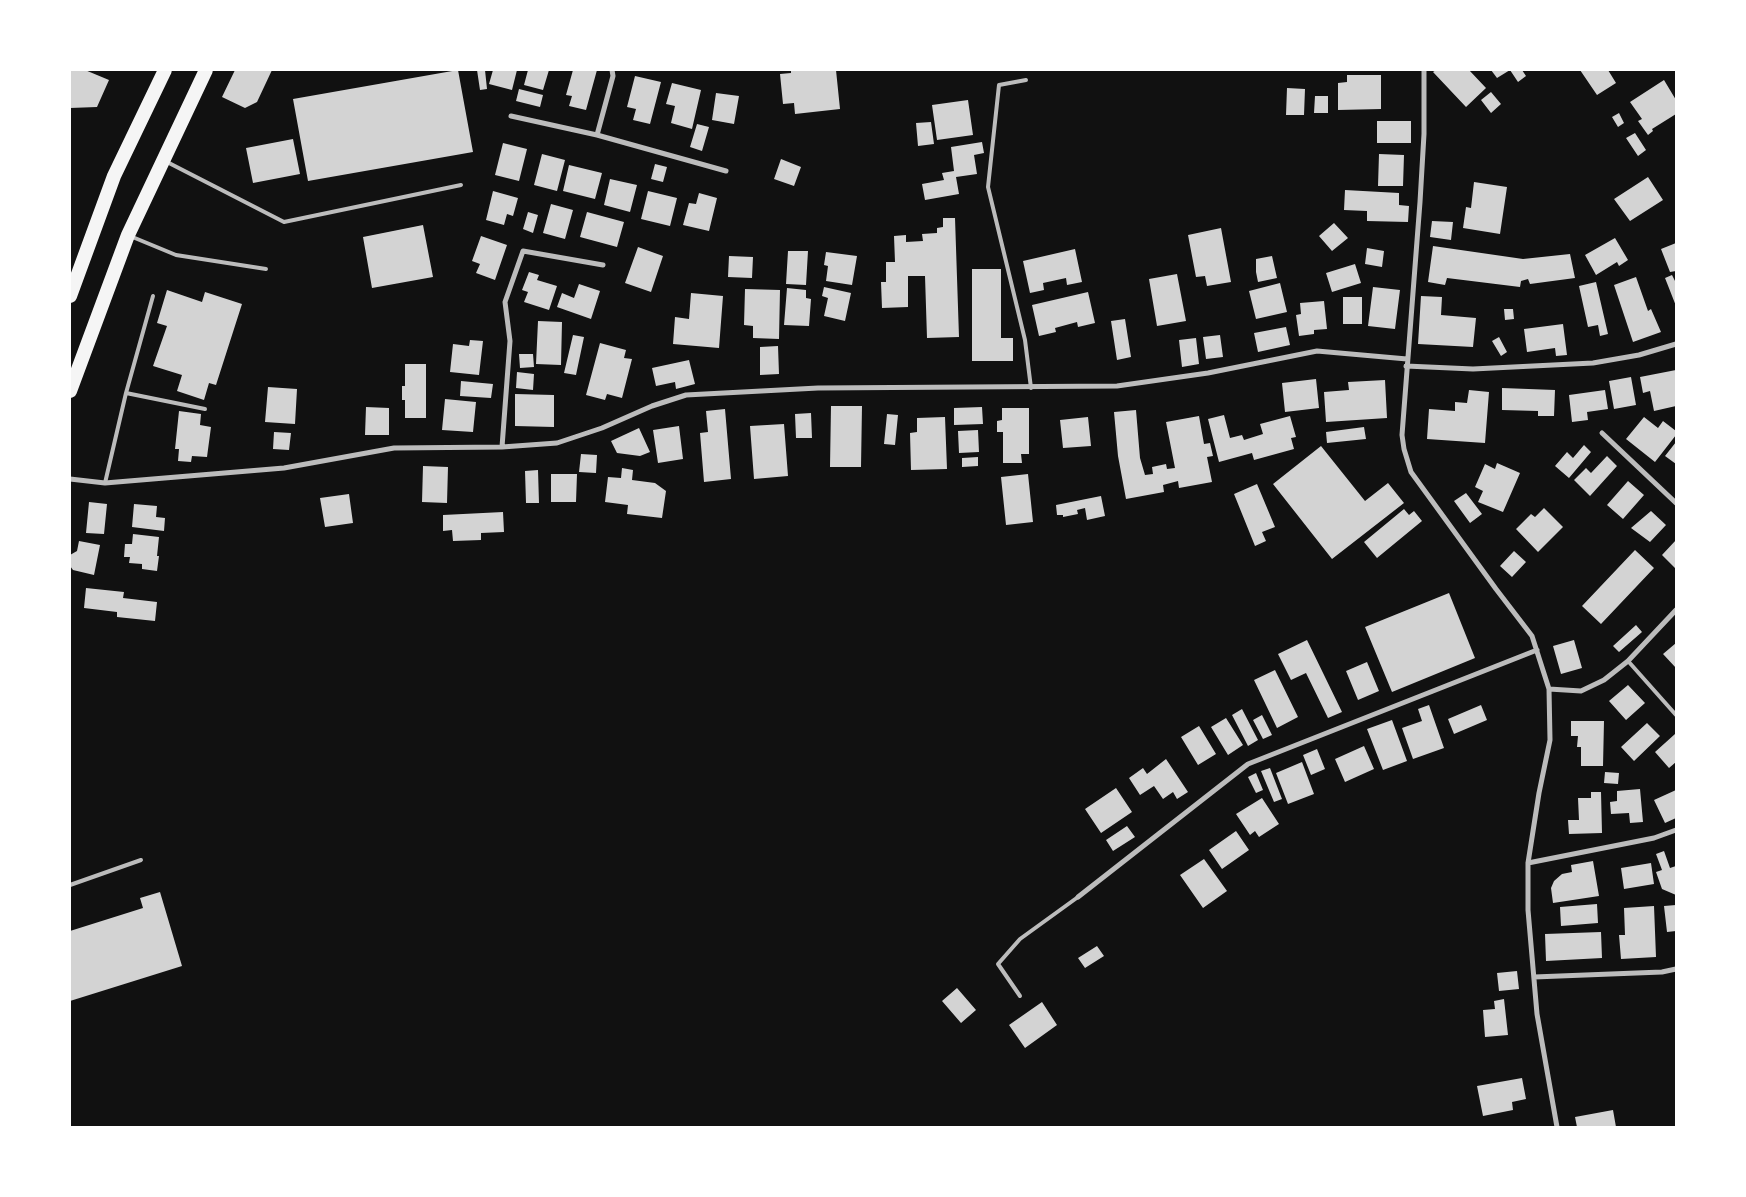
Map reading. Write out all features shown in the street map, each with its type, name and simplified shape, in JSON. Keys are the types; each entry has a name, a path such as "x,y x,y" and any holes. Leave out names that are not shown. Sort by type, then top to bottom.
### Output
{"highway":[{"path":"70,296 114,176 165,70"},
{"path":"70,391 128,235 206,70"}],"street":[{"path":"598,135 613,76 612,70"},
{"path":"1424,70 1424,134 1420,202 1402,435 1411,472 1532,636 1549,689 1550,740 1528,863 1528,910 1537,1014 1557,1127"},
{"path":"511,116 598,135 726,171"},
{"path":"502,447 510,340 505,302 523,251 603,265"},
{"path":"1406,366 1473,369 1593,363 1639,355 1676,344"},
{"path":"70,479 105,483 284,468 394,448 502,447 557,443 602,428 652,406 686,395 818,388 1117,386 1208,373 1317,351 1407,358"},
{"path":"1602,433 1676,502"},
{"path":"1549,689 1581,691 1604,680 1628,661 1676,610"},
{"path":"1078,897 1248,764 1536,650"},
{"path":"1528,863 1654,838 1676,830"},
{"path":"1534,977 1662,972 1676,969"}],"lane":[{"path":"1026,80 999,86 988,187 1025,340 1031,388"},
{"path":"164,160 284,222 461,185"},
{"path":"128,235 176,255 266,269"},
{"path":"105,483 126,393 153,296"},
{"path":"126,393 205,409"},
{"path":"1628,661 1676,714"},
{"path":"70,885 141,860"},
{"path":"1020,996 998,964 1020,940 1078,897"}],"building":[{"path":"70,70 85,70 109,80 97,107 70,108"},
{"path":"235,70 272,70 257,102 245,108 222,97"},
{"path":"458,70 473,152 308,181 293,99"},
{"path":"477,70 485,70 487,89 480,90"},
{"path":"493,70 517,70 512,90 489,84"},
{"path":"528,70 549,70 543,90 524,85"},
{"path":"573,70 597,70 586,110 569,106 572,96 566,95"},
{"path":"791,70 836,70 840,109 795,114 794,103 783,104 780,74 791,73"},
{"path":"1436,70 1469,70 1486,88 1466,107 1433,72"},
{"path":"1491,70 1510,70 1497,78"},
{"path":"1510,70 1522,70 1526,76 1518,82"},
{"path":"1580,70 1608,70 1616,83 1597,95"},
{"path":"1347,75 1381,75 1381,109 1338,110 1338,83 1347,82"},
{"path":"635,76 661,82 650,124 633,120 636,109 627,107"},
{"path":"1664,80 1676,100 1676,114 1652,129 1653,131 1648,135 1638,121 1642,119 1630,102"},
{"path":"672,83 701,90 692,129 671,123 675,106 666,104"},
{"path":"1287,88 1305,89 1304,115 1286,115"},
{"path":"519,89 543,95 540,107 516,101"},
{"path":"1491,92 1501,104 1491,113 1481,100"},
{"path":"716,93 739,96 734,124 712,120"},
{"path":"1315,96 1328,96 1328,113 1314,113"},
{"path":"968,100 973,135 937,140 932,105"},
{"path":"1619,113 1624,123 1618,127 1612,117"},
{"path":"1377,121 1411,121 1411,143 1377,143"},
{"path":"931,122 934,144 918,146 916,123"},
{"path":"697,124 709,127 702,151 690,147"},
{"path":"1635,133 1646,150 1638,156 1626,138"},
{"path":"293,139 300,174 253,183 246,148"},
{"path":"982,142 984,153 974,155 977,174 956,177 959,194 925,200 922,184 944,180 942,173 954,171 951,147"},
{"path":"503,143 527,149 519,181 495,175"},
{"path":"542,154 565,160 557,191 534,185"},
{"path":"1379,154 1404,155 1403,186 1378,186"},
{"path":"781,159 801,167 794,186 774,179"},
{"path":"655,164 667,167 663,182 651,179"},
{"path":"569,165 602,173 595,199 563,191"},
{"path":"1648,177 1663,200 1630,221 1614,199"},
{"path":"610,179 637,185 630,212 604,205"},
{"path":"1474,182 1507,187 1500,234 1463,228 1466,207 1471,208"},
{"path":"1345,190 1399,193 1399,205 1409,206 1408,222 1367,221 1367,211 1344,210"},
{"path":"493,191 518,198 513,216 507,214 504,225 486,220"},
{"path":"648,191 677,198 670,226 641,219"},
{"path":"699,193 717,198 709,231 683,225 689,203 696,204"},
{"path":"551,204 573,210 565,239 543,233"},
{"path":"528,212 538,215 533,233 523,229"},
{"path":"587,212 624,222 617,247 580,237"},
{"path":"943,218 955,218 959,337 927,338 925,276 908,276 908,307 882,308 881,282 886,282 886,262 895,262 894,236 906,235 906,242 923,241 922,234 937,233 937,228 943,227"},
{"path":"1432,221 1453,222 1451,240 1430,237"},
{"path":"1334,223 1348,238 1332,251 1319,236"},
{"path":"423,225 433,277 372,288 363,237"},
{"path":"1221,228 1231,282 1207,286 1205,276 1196,277 1188,235"},
{"path":"481,236 507,245 495,280 476,273 480,264 472,261"},
{"path":"1615,238 1628,260 1619,266 1617,262 1596,275 1585,255"},
{"path":"1676,243 1676,271 1670,272 1661,249"},
{"path":"1433,246 1523,259 1570,254 1575,278 1530,284 1528,279 1521,281 1520,287 1447,278 1445,285 1428,282"},
{"path":"638,247 663,256 651,292 625,283"},
{"path":"1367,248 1384,251 1382,267 1365,264"},
{"path":"1075,249 1082,282 1067,285 1066,278 1043,283 1044,290 1030,293 1023,261"},
{"path":"788,251 808,251 806,285 786,284"},
{"path":"826,252 857,256 852,285 826,281 828,266 824,265"},
{"path":"729,256 753,257 752,278 728,277"},
{"path":"1272,256 1277,278 1258,282 1256,259"},
{"path":"1355,264 1361,283 1332,292 1326,273"},
{"path":"972,269 1001,269 1001,338 1013,338 1013,361 972,361"},
{"path":"529,272 539,275 537,280 557,286 549,310 524,302 528,292 522,290"},
{"path":"1177,274 1186,321 1157,326 1149,279"},
{"path":"1672,275 1676,283 1676,306 1665,278"},
{"path":"1636,277 1648,311 1651,309 1661,332 1633,342 1614,285"},
{"path":"1596,282 1608,334 1600,336 1598,325 1588,327 1579,286"},
{"path":"1280,283 1287,312 1256,319 1249,291"},
{"path":"579,284 600,291 591,319 557,307 562,293 574,298"},
{"path":"824,287 851,293 845,321 824,316 828,298 822,296"},
{"path":"1373,287 1400,290 1395,329 1368,326"},
{"path":"787,288 806,290 806,298 811,299 809,326 784,325"},
{"path":"745,289 780,290 779,339 753,338 753,326 744,325"},
{"path":"167,290 202,302 205,292 242,304 216,385 209,383 204,400 177,391 182,375 153,366 167,326 157,323"},
{"path":"1088,292 1095,323 1078,327 1077,322 1055,328 1056,332 1039,336 1032,305"},
{"path":"691,293 723,296 719,348 673,344 675,317 689,319"},
{"path":"1421,296 1442,297 1441,315 1476,318 1473,347 1418,344"},
{"path":"1343,297 1362,297 1362,324 1343,324"},
{"path":"1324,301 1327,329 1314,330 1314,334 1299,336 1296,315 1301,314 1300,303"},
{"path":"1504,309 1513,309 1514,319 1505,320"},
{"path":"1125,319 1131,357 1117,360 1111,321"},
{"path":"538,321 562,322 561,365 536,364"},
{"path":"1563,324 1567,355 1556,356 1555,348 1527,352 1524,329"},
{"path":"1286,327 1290,345 1258,352 1254,333"},
{"path":"573,335 584,337 576,375 564,373"},
{"path":"1220,335 1223,357 1206,359 1203,337"},
{"path":"1499,337 1507,352 1501,356 1492,341"},
{"path":"1196,338 1199,364 1182,367 1179,340"},
{"path":"470,340 483,341 479,375 450,372 453,344 469,346"},
{"path":"600,343 626,350 624,358 632,359 622,398 607,394 605,400 586,395"},
{"path":"778,346 779,374 760,375 760,347"},
{"path":"519,354 533,354 534,367 520,368"},
{"path":"689,360 695,384 676,389 675,382 656,386 652,368"},
{"path":"405,364 426,364 426,418 405,418 405,400 402,400 402,386 405,386"},
{"path":"1676,370 1676,406 1654,411 1650,391 1643,393 1640,377"},
{"path":"517,372 534,374 533,390 516,388"},
{"path":"1631,377 1636,405 1614,409 1609,381"},
{"path":"1316,379 1319,408 1285,412 1282,383"},
{"path":"1385,380 1387,418 1326,422 1324,392 1349,390 1348,382"},
{"path":"461,381 493,384 491,398 460,396"},
{"path":"268,387 297,389 295,424 265,422"},
{"path":"1502,388 1555,390 1554,416 1538,416 1538,411 1502,410"},
{"path":"1469,390 1489,392 1485,443 1427,439 1429,409 1455,411 1455,402 1467,403"},
{"path":"1605,390 1608,409 1587,412 1588,420 1572,422 1569,395"},
{"path":"515,394 554,395 554,427 515,426"},
{"path":"445,399 476,402 473,432 442,430"},
{"path":"831,406 862,406 861,467 830,467"},
{"path":"366,407 389,408 389,435 365,435"},
{"path":"982,407 983,424 954,425 954,408"},
{"path":"1002,408 1029,408 1029,454 1021,454 1022,463 1003,463 1003,432 997,432 997,421 1002,420"},
{"path":"725,409 731,479 704,482 700,433 708,432 706,411"},
{"path":"1136,410 1140,458 1145,475 1153,474 1152,467 1166,464 1167,469 1175,468 1166,422 1199,416 1204,444 1210,443 1213,456 1207,457 1212,482 1179,488 1178,481 1163,485 1164,492 1126,499 1118,456 1114,412"},
{"path":"179,411 201,414 200,425 211,427 207,457 192,456 191,462 178,461 179,449 175,449"},
{"path":"811,413 812,438 796,438 795,414"},
{"path":"887,414 898,415 895,445 884,444"},
{"path":"1224,415 1230,438 1242,435 1244,440 1263,434 1260,424 1290,416 1296,437 1291,438 1294,449 1254,460 1252,453 1219,462 1208,419"},
{"path":"945,417 947,469 911,470 910,433 917,432 917,418"},
{"path":"1088,417 1091,446 1063,448 1060,420"},
{"path":"1644,417 1658,428 1663,421 1676,431 1676,435 1655,462 1626,439"},
{"path":"784,424 788,476 754,479 750,426"},
{"path":"679,426 683,459 658,463 653,430"},
{"path":"1364,427 1366,439 1327,443 1326,432"},
{"path":"639,428 650,452 640,456 617,453 611,441"},
{"path":"978,430 979,452 959,453 958,431"},
{"path":"274,432 291,433 289,450 273,449"},
{"path":"1676,442 1676,464 1665,456"},
{"path":"1584,445 1591,452 1569,478 1555,466 1567,452 1573,458"},
{"path":"1321,446 1365,501 1388,483 1404,503 1332,559 1273,484"},
{"path":"581,454 597,455 596,473 579,472"},
{"path":"1607,456 1617,466 1590,496 1574,480 1586,468 1591,473"},
{"path":"978,457 978,466 962,467 962,458"},
{"path":"1497,463 1520,473 1503,512 1478,502 1483,491 1475,487 1485,464 1495,469"},
{"path":"423,466 448,467 447,503 422,502"},
{"path":"622,468 633,470 632,480 655,483 666,491 662,518 627,514 628,505 605,502 608,477 621,478"},
{"path":"538,470 539,503 526,503 525,471"},
{"path":"551,474 577,474 576,502 551,502"},
{"path":"1028,474 1033,522 1006,525 1001,477"},
{"path":"1628,481 1644,495 1623,519 1607,505"},
{"path":"1257,484 1275,527 1262,532 1266,541 1255,546 1234,494"},
{"path":"1466,493 1482,514 1470,523 1454,501"},
{"path":"349,494 353,523 325,527 320,498"},
{"path":"1101,496 1105,516 1087,520 1085,508 1077,510 1078,514 1063,517 1063,515 1057,515 1056,505"},
{"path":"89,502 107,504 104,534 86,533"},
{"path":"134,504 157,506 156,517 165,518 164,531 132,527"},
{"path":"1544,508 1563,527 1538,552 1516,529 1531,514 1535,517"},
{"path":"1404,509 1409,515 1414,511 1422,521 1377,558 1364,542"},
{"path":"1651,511 1666,525 1650,542 1631,528"},
{"path":"503,512 504,532 481,533 481,540 453,541 452,530 443,531 443,515"},
{"path":"133,534 159,537 157,571 142,569 142,564 129,563 130,557 124,557 125,544 132,544"},
{"path":"1676,540 1676,569 1662,555"},
{"path":"79,541 100,545 94,575 73,570 70,566 70,555 77,551"},
{"path":"1635,550 1654,568 1601,624 1582,606"},
{"path":"1514,551 1526,562 1512,577 1500,566"},
{"path":"86,588 124,592 123,598 157,602 155,621 117,617 117,612 84,608"},
{"path":"1449,593 1475,658 1392,692 1365,627"},
{"path":"1636,625 1642,632 1619,652 1613,646"},
{"path":"1307,640 1342,712 1328,718 1306,673 1291,680 1278,654"},
{"path":"1574,640 1582,668 1561,674 1553,646"},
{"path":"1676,643 1676,668 1663,654"},
{"path":"1367,662 1379,691 1358,700 1346,671"},
{"path":"1275,670 1298,717 1277,728 1254,680"},
{"path":"1628,685 1645,703 1626,720 1609,701"},
{"path":"1429,705 1444,748 1413,759 1402,728 1422,721 1418,709"},
{"path":"1481,705 1487,720 1454,734 1448,719"},
{"path":"1242,709 1258,740 1248,746 1232,715"},
{"path":"1262,715 1272,735 1263,739 1253,720"},
{"path":"1226,718 1243,745 1228,755 1211,727"},
{"path":"1392,720 1407,761 1383,770 1367,729"},
{"path":"1571,721 1604,721 1603,766 1581,766 1581,747 1577,747 1578,736 1571,736"},
{"path":"1647,723 1660,736 1634,761 1621,747"},
{"path":"1199,726 1216,754 1198,765 1181,737"},
{"path":"1675,734 1676,762 1669,768 1655,752"},
{"path":"1364,746 1374,769 1345,782 1335,759"},
{"path":"1317,749 1325,769 1311,775 1303,755"},
{"path":"1166,759 1188,792 1177,799 1173,792 1163,799 1154,786 1140,795 1129,778 1143,768 1147,774"},
{"path":"1302,762 1314,794 1288,804 1276,773"},
{"path":"1270,768 1282,799 1274,802 1261,771"},
{"path":"1605,772 1619,773 1618,784 1604,783"},
{"path":"1256,773 1263,790 1256,793 1248,777"},
{"path":"1116,788 1132,812 1101,833 1085,809"},
{"path":"1640,789 1643,822 1630,823 1629,813 1611,814 1610,802 1617,801 1617,791"},
{"path":"1676,790 1676,818 1665,823 1654,800"},
{"path":"1591,792 1601,792 1602,833 1569,834 1568,820 1579,820 1578,798 1591,798"},
{"path":"1262,798 1279,824 1259,837 1255,831 1250,835 1236,814"},
{"path":"1127,826 1135,837 1113,851 1106,840"},
{"path":"1236,831 1249,850 1222,869 1209,850"},
{"path":"1664,851 1670,868 1676,866 1676,895 1662,889 1656,872 1662,870 1656,854"},
{"path":"1204,859 1227,891 1203,908 1180,875"},
{"path":"1593,861 1599,896 1553,903 1551,888 1554,881 1562,874 1572,872 1571,865"},
{"path":"1651,863 1654,884 1624,889 1621,868"},
{"path":"160,892 182,966 70,1001 70,931 143,908 140,898"},
{"path":"1597,904 1598,923 1561,926 1560,907"},
{"path":"1676,905 1676,931 1667,932 1664,906"},
{"path":"1654,906 1656,957 1621,959 1619,935 1625,935 1624,908"},
{"path":"1601,932 1602,958 1546,961 1545,934"},
{"path":"1097,946 1104,956 1085,968 1078,958"},
{"path":"1517,971 1519,989 1499,991 1497,973"},
{"path":"957,988 976,1010 961,1023 942,1001"},
{"path":"1504,999 1508,1035 1485,1037 1483,1010 1495,1009 1494,1001"},
{"path":"1042,1002 1057,1025 1025,1048 1009,1025"},
{"path":"1522,1078 1526,1099 1512,1102 1513,1110 1483,1116 1477,1086"},
{"path":"1613,1110 1616,1127 1577,1127 1575,1117"}]}
